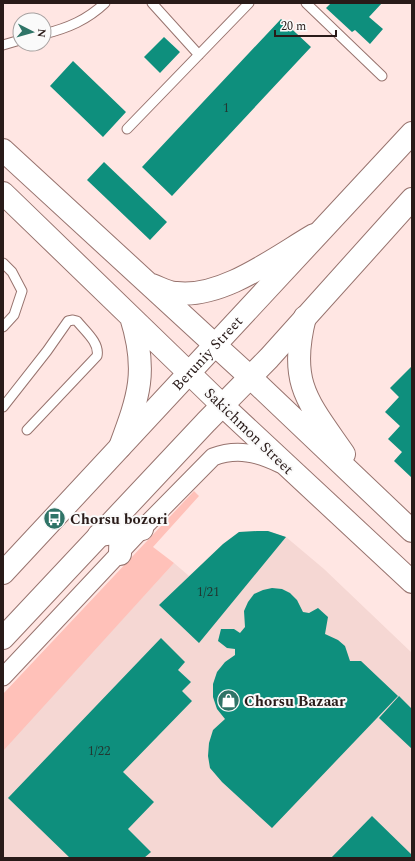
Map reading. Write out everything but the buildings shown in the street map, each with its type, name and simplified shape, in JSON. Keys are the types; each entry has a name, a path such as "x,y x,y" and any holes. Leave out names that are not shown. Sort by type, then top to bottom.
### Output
{"main road":[{"name":"Beruniy Street","path":"3,573 412,133"},
{"path":"3,150 250,377 412,531"},
{"name":"Sakichmon Street","path":"3,193 289,469 412,582"},
{"path":"3,638 99,535 121,522 222,405 250,377 412,198"},
{"path":"147,283 175,294 221,287 321,231"},
{"path":"120,447 135,407 139,388 140,367 138,341 130,316"},
{"path":"305,317 300,338 298,360 303,389 318,416 367,488"},
{"path":"121,522 142,529"},
{"path":"120,554 121,522"}],"street":[{"path":"3,678 142,529 213,457 227,453 247,452 263,455 289,469"}],"lane":[{"path":"52,31 80,22 93,15 105,3"},
{"path":"152,3 199,55"},
{"path":"127,129 249,3"},
{"path":"306,3 382,76"},
{"path":"3,263 12,272 22,291 14,315 3,327"},
{"path":"3,407 47,351 68,321 73,320 78,322 96,344 98,350 97,356 27,430"}],"shaded area":[{"path":"194,491 199,496 153,547 174,563 3,751 3,694"},
{"name":"Chorsu Bazaar","path":"268,531 286,537 324,569 412,653 412,858 3,858 3,749 174,563 189,576 223,544 239,532"}],"place":[{"name":"Chorsu bozori","path":"54,519"},
{"name":"Chorsu Bazaar","path":"229,701"}]}
